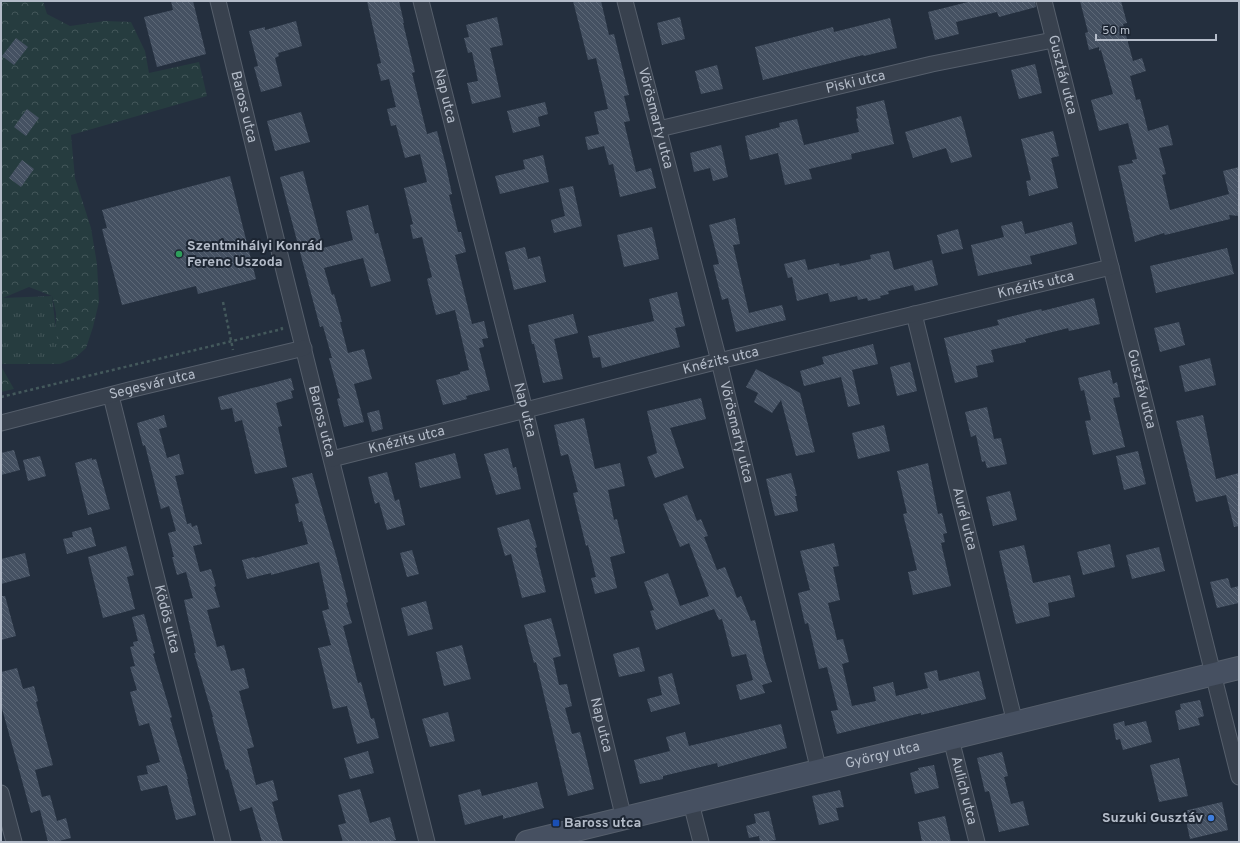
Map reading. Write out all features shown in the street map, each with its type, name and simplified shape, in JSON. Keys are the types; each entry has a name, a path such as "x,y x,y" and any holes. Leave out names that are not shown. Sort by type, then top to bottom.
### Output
{"street":[{"name":"Baross utca","path":"218,1 428,842"},
{"name":"Nap utca","path":"421,1 525,410 624,819"},
{"name":"Vörösmarty utca","path":"625,1 719,361 819,771"},
{"name":"Gusztáv utca","path":"1044,1 1239,777"},
{"name":"Piski utca","path":"659,129 932,64 1053,40"},
{"name":"Knézits utca","path":"332,459 719,361 1111,268"},
{"name":"Aurél utca","path":"914,314 1015,723"},
{"name":"Segesvár utca","path":"1,423 111,396 133,389 304,348"},
{"name":"Ködös utca","path":"111,396 223,842"},
{"name":"György utca","path":"527,842 1239,668"},
{"name":"Aulich utca","path":"951,739 977,842"},
{"path":"1,793 14,842"},
{"path":"691,803 701,842"}],"path":[{"path":"223,302 236,364"},
{"path":"1,397 282,328 280,321"}],"green space":[{"path":"1,1 43,1 47,14 70,26 105,21 131,22 145,51 149,73 199,62 207,96 71,135 75,178 91,228 97,264 99,302 86,348 75,358 60,364 55,352 56,313 52,296 29,287 3,298 1,303"},
{"path":"52,296 60,364 1,364 2,298"},
{"path":"1,366 14,389 1,392"}],"building":[{"path":"171,1 193,1 206,54 157,67 144,17 173,10"},
{"path":"367,1 399,1 415,72 412,73 427,134 437,131 452,194 449,195 458,232 461,232 466,252 455,255 472,324 484,321 488,338 482,339 484,347 479,348 490,390 466,396 467,399 443,405 436,380 460,374 460,372 469,370 455,310 436,315 427,279 432,277 422,237 413,239 410,225 413,224 404,188 427,182 420,154 405,158 396,125 391,126 387,109 396,107 389,79 381,81 377,64 381,63"},
{"path":"573,1 601,1 609,35 614,34 629,95 624,96 630,121 624,122 636,172 651,168 656,188 620,197 613,164 609,165 604,146 588,150 585,137 599,134 594,112 608,109 596,58 588,60"},
{"path":"972,1 1035,1 1036,7 999,17 997,12 956,22 959,34 935,40 928,12"},
{"path":"1080,1 1121,1 1127,23 1123,24 1133,61 1142,58 1146,71 1130,76 1136,100 1140,99 1148,131 1168,125 1173,145 1159,148 1166,174 1162,175 1170,210 1229,194 1223,171 1239,167 1239,216 1229,215 1230,219 1165,235 1164,233 1135,242 1118,166 1133,163 1132,160 1137,159 1128,123 1099,131 1091,100 1113,94 1101,50 1099,51 1099,47 1089,50 1085,33 1088,32"},
{"path":"497,17 503,45 490,48 501,97 472,104 467,83 478,81 472,52 468,53 464,38 469,37 466,25"},
{"path":"680,17 685,39 662,45 657,23"},
{"path":"890,18 897,48 763,80 755,47 833,27 834,32"},
{"path":"296,21 302,46 278,53 279,56 275,58 282,86 261,92 254,67 258,66 249,31 265,27 265,30"},
{"path":"16,38 28,47 14,65 2,56"},
{"path":"1035,64 1042,93 1019,99 1011,70"},
{"path":"717,65 723,89 701,94 695,71"},
{"path":"884,100 894,144 851,154 852,159 809,169 812,179 785,185 778,153 750,160 745,136 780,127 779,123 797,119 804,145 859,132 856,119 858,118 856,107"},
{"path":"545,102 548,114 538,117 540,126 513,133 507,111"},
{"path":"27,109 39,118 26,136 14,127"},
{"path":"301,112 310,142 275,151 267,121"},
{"path":"961,116 972,157 951,163 946,148 913,158 905,132"},
{"path":"1053,131 1059,156 1051,158 1058,188 1029,196 1026,181 1031,180 1021,139"},
{"path":"721,145 728,177 713,181 710,168 694,172 690,153"},
{"path":"543,155 549,182 500,194 495,176 525,169 523,160"},
{"path":"22,160 34,169 21,187 9,178"},
{"path":"303,171 323,248 353,240 346,211 368,205 375,234 378,233 391,281 371,287 363,258 324,268 332,295 334,294 342,322 340,322 348,353 364,349 372,379 354,384 364,422 344,427 337,399 340,398 329,358 332,358 323,326 320,327 280,177"},
{"name":"Szentmihályi Konrád Ferenc Uszoda","path":"230,176 256,279 198,294 196,286 122,305 102,229 107,228 102,210"},
{"path":"573,186 582,226 554,233 551,220 565,216 559,189"},
{"path":"735,218 740,244 733,245 749,313 782,305 786,320 736,332 728,298 722,300 713,265 719,264 709,225"},
{"path":"1022,221 1025,234 1072,222 1077,244 1030,256 1032,264 978,276 971,245 1004,237 1001,226"},
{"path":"652,227 659,259 624,267 617,235"},
{"path":"958,229 963,249 942,254 937,235"},
{"path":"525,247 528,259 540,256 546,282 514,290 505,252"},
{"path":"1227,248 1234,274 1156,293 1150,266"},
{"path":"889,251 894,270 932,260 938,285 915,291 913,285 888,291 889,294 880,296 881,298 868,301 867,298 858,300 857,296 830,302 828,293 797,301 792,277 788,278 784,264 805,259 808,270 839,263 840,266 871,259 870,255"},
{"path":"677,292 685,326 675,328 680,347 602,368 600,357 593,358 588,336 654,321 649,299"},
{"path":"1094,298 1100,324 1069,331 1068,328 1025,339 1026,342 991,350 994,362 976,366 978,377 955,383 944,338 999,325 997,320"},
{"path":"573,314 578,333 554,339 563,379 543,383 528,325"},
{"path":"1179,322 1185,345 1160,352 1154,328"},
{"path":"873,344 878,364 852,370 860,404 848,407 841,377 804,386 800,371 824,364 822,357"},
{"path":"1210,358 1216,385 1185,392 1179,366"},
{"path":"910,362 917,391 897,396 890,367"},
{"path":"756,369 800,393 815,452 796,456 781,400 772,413 754,402 758,393 746,387"},
{"path":"1110,370 1113,384 1117,382 1120,397 1113,398 1125,447 1093,455 1085,421 1091,420 1084,390 1081,391 1078,378"},
{"path":"291,378 294,390 291,391 293,398 276,403 282,426 278,427 287,467 255,474 242,420 235,422 232,408 221,410 218,397"},
{"path":"701,398 706,419 670,428 684,468 655,478 647,457 657,453 647,411"},
{"path":"987,407 994,439 1001,438 1007,464 987,468 985,461 982,462 976,435 971,437 965,412"},
{"path":"379,410 383,429 372,432 367,413"},
{"path":"164,415 167,427 159,429 167,458 179,454 184,474 175,476 187,524 191,523 192,527 197,525 202,544 193,546 200,572 211,569 216,586 214,587 220,607 207,610 217,647 224,645 231,671 244,668 249,688 239,691 254,747 247,749 256,785 273,780 278,800 272,802 283,842 262,842 252,807 240,811 228,769 226,770 213,717 194,653 196,653 184,600 193,598 186,572 177,575 172,557 174,557 168,533 176,531 169,506 161,509 145,445 143,446 137,423"},
{"path":"1203,415 1216,479 1239,473 1239,526 1234,527 1226,495 1196,502 1176,421"},
{"path":"584,418 595,469 620,463 625,486 608,490 614,520 617,519 625,553 610,557 617,588 595,594 591,578 596,577 588,545 586,546 573,493 578,492 568,454 561,456 554,425"},
{"path":"884,425 890,451 858,459 852,433"},
{"path":"508,448 513,468 516,467 521,489 496,495 484,454"},
{"path":"14,450 20,470 1,475 1,453"},
{"path":"1138,451 1146,484 1124,490 1116,456"},
{"path":"455,453 461,478 420,488 415,463"},
{"path":"40,456 46,476 28,481 23,460"},
{"path":"92,458 92,460 96,459 110,509 88,515 75,463"},
{"path":"928,463 938,514 942,513 947,533 943,534 945,542 941,543 951,586 913,595 908,572 917,570 903,514 907,513 897,471"},
{"path":"387,472 395,501 399,499 405,525 387,530 379,502 375,504 368,477"},
{"path":"312,473 348,602 346,603 352,623 343,626 358,683 361,682 371,719 374,718 379,738 357,744 347,706 333,709 318,648 331,645 322,611 329,609 319,562 271,575 271,573 247,579 242,560 308,544 302,521 299,522 295,504 299,503 292,478"},
{"path":"791,473 797,496 795,496 798,511 775,516 766,479"},
{"path":"1010,491 1017,520 993,526 986,497"},
{"path":"687,495 697,521 701,519 708,536 704,537 717,570 725,567 737,598 741,596 751,621 755,620 772,682 762,685 765,693 740,700 736,685 753,680 746,654 732,657 722,619 719,620 714,609 656,630 650,611 654,610 644,582 668,573 680,606 709,596 689,543 680,547 663,504"},
{"path":"529,519 537,547 535,548 546,592 522,598 511,554 505,556 497,528"},
{"path":"91,527 96,546 67,554 63,539 73,537 72,532"},
{"path":"834,543 839,566 833,567 840,600 828,603 837,640 843,639 849,662 842,664 852,706 876,701 873,687 893,682 896,696 928,688 924,673 937,670 939,681 979,671 986,699 921,715 921,713 837,734 831,711 838,710 827,667 819,669 808,623 805,624 798,593 810,590 800,551"},
{"path":"1110,544 1115,567 1083,575 1077,552"},
{"path":"1024,545 1033,583 1070,575 1075,597 1048,603 1050,616 1016,624 999,551"},
{"path":"126,546 134,575 127,577 135,609 103,618 88,557"},
{"path":"1159,547 1165,571 1132,579 1126,555"},
{"path":"412,550 419,574 407,577 400,553"},
{"path":"25,553 30,576 1,584 1,559"},
{"path":"1228,578 1231,588 1239,586 1239,603 1217,608 1210,582"},
{"path":"1,596 5,596 16,636 1,640"},
{"path":"426,601 433,629 408,636 401,608"},
{"path":"144,614 155,653 153,654 172,717 170,718 188,779 196,815 176,820 167,785 141,791 137,776 148,774 146,766 160,762 149,723 139,726 130,692 137,690 130,667 135,666 130,647 134,646 133,642 138,641 132,617"},
{"path":"551,618 561,656 553,658 559,685 567,684 572,706 565,708 572,734 580,732 594,789 568,796 536,662 534,663 524,625"},
{"path":"462,645 471,679 444,686 436,652"},
{"path":"639,647 645,671 619,677 613,654"},
{"path":"17,668 23,689 34,686 38,701 36,702 53,765 35,770 42,797 50,795 57,821 66,818 71,838 48,842 40,810 31,813 1,705 1,672"},
{"path":"672,673 680,704 651,712 647,699 662,695 658,677"},
{"path":"1200,700 1204,716 1198,718 1200,725 1179,730 1175,711 1181,709 1180,704"},
{"path":"448,712 455,741 430,747 422,719"},
{"path":"1124,721 1125,726 1146,721 1152,742 1123,750 1120,739 1116,740 1113,724"},
{"path":"781,724 787,748 718,767 717,763 663,776 663,779 640,784 634,760 670,751 666,737 685,732 689,746"},
{"path":"368,751 374,773 350,779 344,758"},
{"path":"1002,752 1008,776 1004,777 1011,804 1023,801 1029,825 999,832 989,791 985,792 977,758"},
{"path":"1179,758 1188,796 1159,802 1150,765"},
{"path":"934,765 939,788 915,794 910,773 919,770 918,768"},
{"path":"537,782 544,808 503,819 503,815 465,825 458,795 480,789 482,796"},
{"path":"360,789 370,823 390,817 396,840 389,842 343,842 338,825 346,823 338,795"},
{"path":"840,790 844,807 836,808 839,820 819,825 812,796"},
{"path":"1222,802 1228,830 1190,839 1184,811"},
{"path":"769,811 776,840 760,842 759,836 749,838 746,826 756,823 754,814"},
{"path":"945,816 951,842 922,842 918,822"}],"place":[{"name":"Szentmihályi Konrád Ferenc Uszoda","path":"179,254"},
{"name":"Suzuki Gusztáv","path":"1211,818"},
{"name":"Baross utca","path":"556,823"}]}
